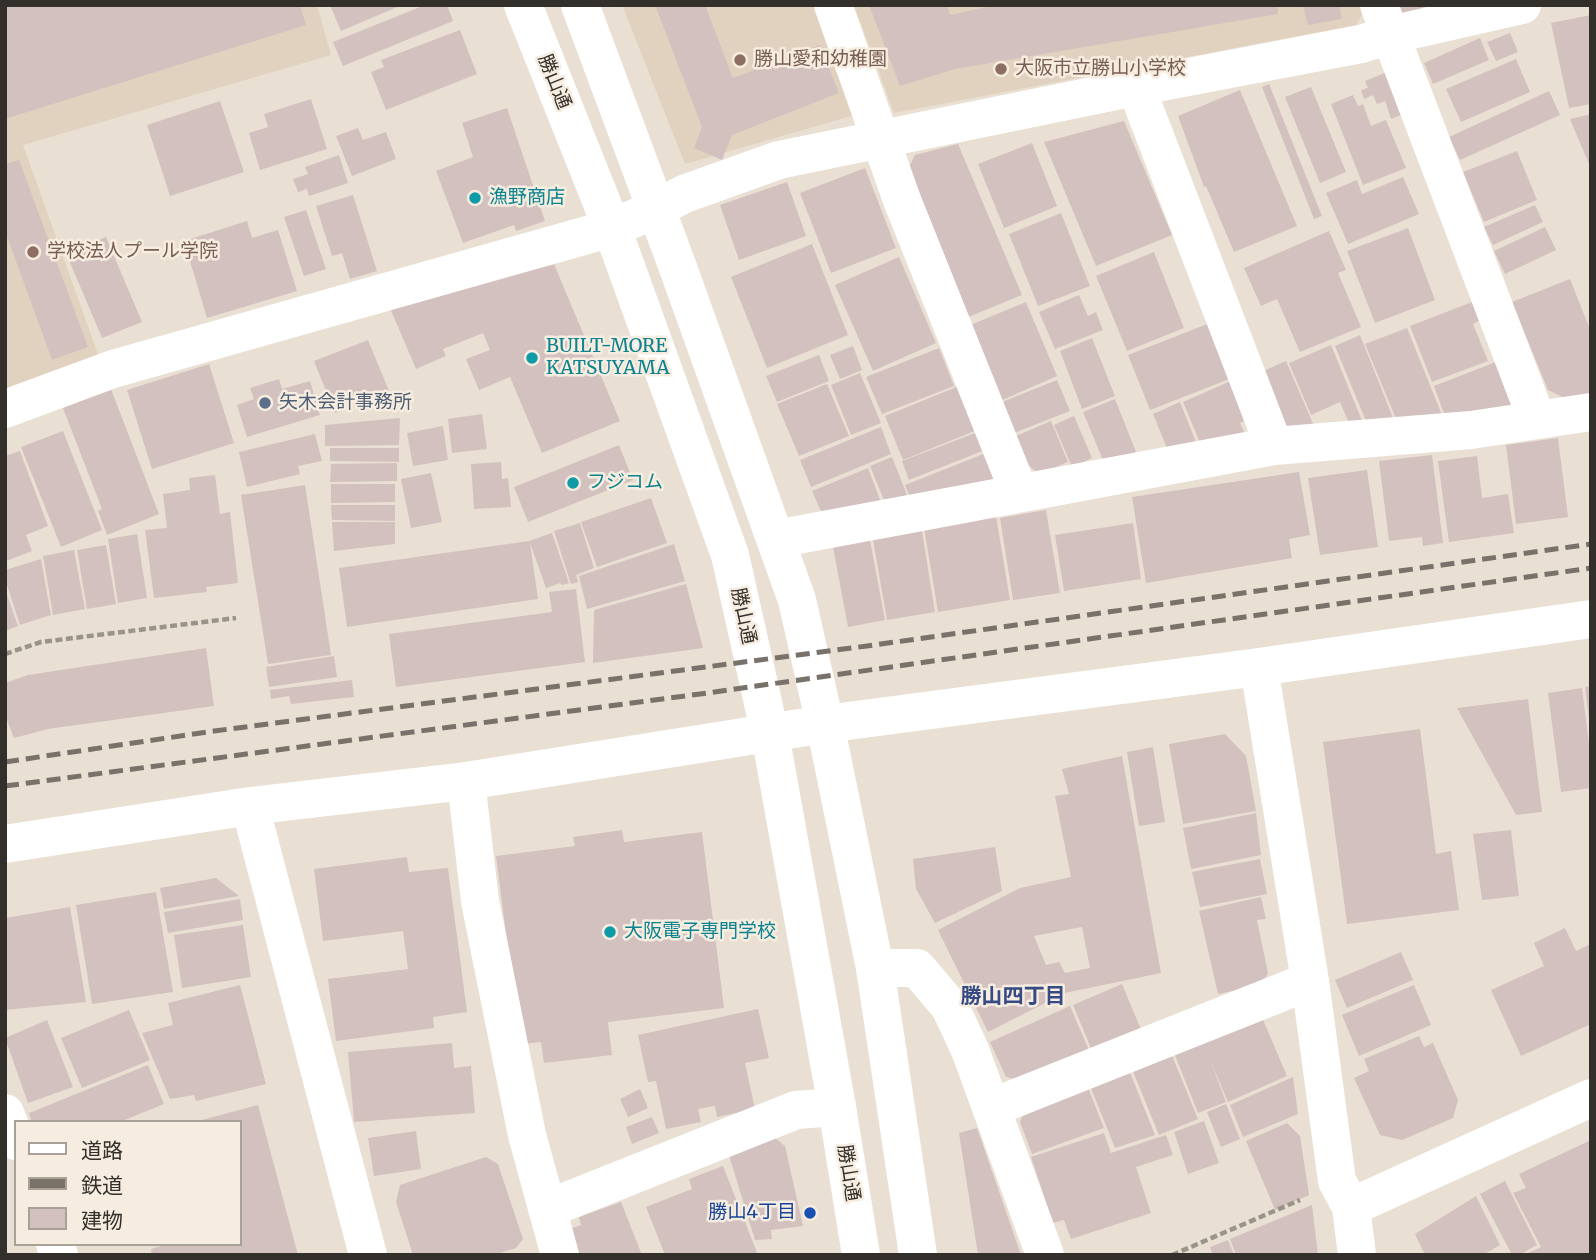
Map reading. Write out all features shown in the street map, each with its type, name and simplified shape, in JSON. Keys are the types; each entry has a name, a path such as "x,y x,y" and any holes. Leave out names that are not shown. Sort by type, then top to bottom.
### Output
{"street":[{"name":"勝山通","path":"523,5 612,228 730,555 769,734 838,1107 861,1255"},
{"path":"580,5 797,600 875,968 918,1255"},
{"path":"833,5 902,200 1019,492"},
{"path":"5,409 113,369 612,228 684,194 779,160 1361,44 1384,20 1522,5"},
{"path":"1384,20 1537,420"},
{"path":"1136,87 1274,446"},
{"path":"776,539 1274,446 1471,430 1591,412"},
{"path":"5,844 250,806 466,781 825,724 1259,667 1591,619"},
{"path":"1259,667 1344,1194 1357,1255"},
{"path":"466,781 480,901 527,1135 559,1255"},
{"path":"250,806 368,1255"},
{"path":"875,968 917,968 950,1007 970,1050 1045,1255"},
{"path":"991,1108 1310,981"},
{"path":"1344,1194 1591,1098"},
{"path":"547,1209 796,1111 838,1107"},
{"path":"5,1113 14,1136"}],"path":[{"path":"5,654 41,642 236,618"},
{"path":"1172,1255 1279,1211 1344,1194"}],"shaded area":[{"name":"学校法人プール学院","path":"5,5 317,5 331,55 23,145 100,360 5,395"},
{"name":"勝山愛和幼稚園","path":"622,5 818,5 855,115 685,164"},
{"name":"大阪市立勝山小学校","path":"854,5 1362,5 1364,11 1356,25 894,113"}],"building":[{"path":"5,5 300,5 306,25 5,119"},
{"path":"330,5 402,5 341,31"},
{"path":"425,5 447,5 453,21 343,66 333,42"},
{"path":"655,5 705,5 733,78 820,45 839,93 732,135 722,160 694,148 702,127"},
{"path":"869,5 947,5 950,15 997,5 1277,5 1278,14 955,69 900,86"},
{"path":"1303,5 1339,5 1342,19 1308,25"},
{"path":"1394,5 1429,5 1399,18"},
{"path":"1591,15 1591,104 1569,108 1551,23"},
{"path":"460,30 477,74 386,110 371,72 384,67 381,60"},
{"path":"1510,33 1518,52 1496,61 1487,42"},
{"path":"1480,38 1489,60 1433,84 1424,63"},
{"path":"1516,59 1530,92 1461,122 1446,89"},
{"path":"1387,72 1403,114 1391,119 1385,101 1377,104 1373,95 1364,99 1361,90 1368,88 1365,81"},
{"path":"1269,84 1322,216 1314,219 1262,87"},
{"path":"1311,87 1346,172 1320,183 1285,97"},
{"path":"1240,90 1297,226 1234,252 1206,186 1204,187 1178,116"},
{"path":"1549,91 1560,115 1460,160 1449,137"},
{"path":"1353,95 1358,106 1363,104 1371,126 1386,120 1406,168 1363,185 1331,104"},
{"path":"311,99 327,149 260,170 249,133 268,127 264,114"},
{"path":"220,101 244,172 170,196 147,125"},
{"path":"507,108 545,221 516,231 514,225 463,243 436,171 473,157 462,123"},
{"path":"1591,114 1591,169 1570,119"},
{"path":"1124,121 1172,235 1096,266 1044,142"},
{"path":"358,128 363,140 386,132 396,159 352,176 336,136"},
{"path":"1032,143 1057,206 1004,228 978,164"},
{"path":"958,144 1022,295 966,318 905,175 915,155"},
{"path":"1517,151 1537,200 1484,222 1463,172"},
{"path":"339,155 348,183 309,196 307,189 298,192 293,179 308,174 305,167"},
{"path":"19,160 88,347 52,360 5,231 5,164"},
{"path":"865,168 896,248 831,273 800,193"},
{"path":"1403,177 1419,214 1348,244 1326,193 1357,180 1362,194"},
{"path":"787,182 806,236 739,260 720,205"},
{"path":"353,195 377,271 350,279 342,253 332,256 316,206"},
{"path":"1535,205 1543,222 1493,245 1484,227"},
{"path":"306,210 326,269 304,276 284,217"},
{"path":"1061,213 1090,286 1038,306 1009,234"},
{"path":"247,221 252,238 278,230 297,291 207,318 184,241"},
{"path":"1545,227 1556,250 1505,274 1494,251"},
{"path":"1408,228 1435,300 1375,323 1347,251"},
{"path":"1329,231 1346,270 1338,273 1361,327 1300,352 1277,299 1261,306 1244,268"},
{"path":"106,237 142,322 102,338 66,253"},
{"path":"812,244 848,335 767,368 731,277"},
{"path":"1154,252 1184,328 1127,351 1096,276"},
{"path":"899,257 936,343 873,371 835,285"},
{"name":"BUILT-MORE KATSUYAMA","path":"554,264 620,421 542,453 510,377 479,390 466,359 490,350 483,333 443,349 446,356 416,369 390,308"},
{"path":"1570,279 1591,332 1591,398 1572,402 1548,390 1512,302"},
{"path":"1079,295 1088,316 1096,312 1103,330 1055,349 1039,312"},
{"path":"1026,302 1057,376 1000,401 968,326"},
{"path":"1472,302 1479,321 1473,324 1488,361 1432,382 1410,326"},
{"path":"1210,323 1232,378 1150,410 1128,355"},
{"path":"1407,328 1444,420 1399,426 1365,344"},
{"path":"1360,335 1397,428 1370,431 1335,346"},
{"path":"1092,338 1115,396 1082,409 1060,351"},
{"path":"368,340 389,391 335,413 314,361"},
{"path":"1331,345 1363,423 1351,428 1340,402 1311,415 1289,363"},
{"path":"853,346 862,370 840,379 830,355"},
{"path":"939,348 954,386 882,414 866,377"},
{"path":"819,355 829,381 777,402 766,376"},
{"path":"1506,358 1522,398 1510,412 1446,419 1434,386"},
{"path":"1286,361 1314,426 1286,430 1261,372"},
{"path":"209,364 234,443 152,469 127,390"},
{"path":"860,373 881,423 851,435 831,385"},
{"path":"279,379 282,389 310,381 320,415 247,437 237,405 254,399 250,388"},
{"path":"1057,380 1070,411 1014,433 1002,402"},
{"path":"1233,380 1250,418 1240,423 1248,440 1203,450 1183,402"},
{"path":"827,384 849,436 799,456 777,404"},
{"path":"959,386 977,430 903,460 885,416"},
{"path":"111,389 159,514 107,535 98,511 102,509 63,408"},
{"path":"1115,399 1136,452 1105,465 1083,412"},
{"path":"1180,402 1198,447 1171,458 1153,414"},
{"path":"482,414 487,449 452,453 448,419"},
{"path":"1074,416 1092,458 1072,467 1054,425"},
{"path":"400,418 399,445 325,446 325,425"},
{"path":"1051,421 1068,462 1039,474 1028,465 1016,436"},
{"path":"443,426 448,460 413,466 407,433"},
{"path":"881,427 891,454 811,487 800,460"},
{"path":"983,430 990,448 909,480 902,461"},
{"path":"63,431 102,530 61,547 21,447"},
{"path":"315,434 322,461 298,466 300,474 247,487 239,452"},
{"path":"1558,438 1568,517 1516,524 1506,445"},
{"name":"フジコム","path":"619,445 633,480 528,522 514,487"},
{"path":"330,448 399,448 399,462 330,461"},
{"path":"20,451 48,526 26,535 32,551 6,561 5,456"},
{"path":"991,451 1002,480 913,505 905,485"},
{"path":"1432,455 1443,543 1423,546 1422,537 1389,541 1379,461"},
{"path":"1477,456 1482,498 1508,494 1514,533 1449,542 1438,461"},
{"path":"892,457 911,505 888,510 870,466"},
{"path":"501,462 502,479 508,478 511,507 474,509 471,464"},
{"path":"397,463 397,481 330,482 331,464"},
{"path":"868,468 885,513 827,525 812,491"},
{"path":"1367,470 1378,547 1320,555 1308,478"},
{"path":"1299,472 1310,535 1289,539 1292,558 1146,583 1132,497"},
{"path":"431,473 442,522 411,528 401,479"},
{"path":"215,475 220,514 230,512 238,583 206,587 207,592 154,598 145,530 167,528 163,494 190,490 189,478"},
{"path":"331,484 395,484 395,502 331,503"},
{"path":"305,485 331,655 268,664 241,495"},
{"path":"651,498 667,543 597,567 581,522"},
{"path":"331,505 395,505 395,521 332,520"},
{"path":"1046,510 1060,593 1013,600 1000,518"},
{"path":"996,516 1010,600 938,612 924,528"},
{"path":"332,522 395,522 395,544 334,551"},
{"path":"580,523 594,568 576,575 578,582 571,584 554,531"},
{"path":"1133,523 1141,579 1064,591 1055,535"},
{"path":"922,531 935,612 887,620 873,540"},
{"path":"552,533 569,583 546,588 530,543 538,599 347,627 339,568 529,541"},
{"path":"137,534 147,598 118,603 108,539"},
{"path":"870,540 885,620 848,627 833,547"},
{"path":"674,544 685,581 587,609 579,576"},
{"path":"106,545 116,604 87,609 77,550"},
{"path":"74,550 85,609 53,615 43,556"},
{"path":"41,559 51,615 20,625 5,579 5,570"},
{"path":"686,584 703,648 593,663 594,610"},
{"path":"5,589 18,626 5,631"},
{"path":"576,589 585,662 396,687 389,634 552,612 549,592"},
{"path":"206,648 214,706 48,729 14,738 5,715 5,683 28,675"},
{"path":"334,656 337,677 269,687 266,667"},
{"path":"352,680 354,697 291,704 289,696 271,699 270,690"},
{"path":"1591,686 1591,717 1589,717 1585,687"},
{"path":"1582,688 1591,760 1591,788 1561,792 1548,693"},
{"path":"1528,699 1542,812 1516,815 1457,708"},
{"path":"1420,729 1436,854 1451,851 1459,910 1347,924 1323,742"},
{"path":"1225,734 1246,756 1256,811 1183,824 1169,744"},
{"path":"1153,747 1165,822 1139,826 1127,752"},
{"path":"1122,756 1161,973 1065,993 988,1032 938,930 1020,888 1071,877 1055,796 1069,794 1062,769","holes":["1082,927 1090,968 1065,973 1059,962 1046,965 1034,936"]},
{"path":"1256,813 1261,855 1191,869 1183,828"},
{"name":"大阪電子専門学校","path":"622,830 624,842 702,832 724,1008 608,1022 612,1055 544,1063 541,1042 520,1044 496,856 575,846 573,837"},
{"path":"1511,830 1519,896 1482,900 1473,834"},
{"path":"995,847 1002,891 935,923 916,889 913,859"},
{"path":"407,857 409,872 448,868 467,1012 433,1017 434,1028 336,1041 328,979 408,969 403,931 323,941 314,869"},
{"path":"1260,859 1267,894 1200,907 1192,872"},
{"path":"216,878 239,896 164,909 160,888"},
{"path":"156,892 173,992 92,1004 76,905"},
{"path":"1261,897 1266,919 1257,920 1268,973 1261,985 1218,994 1199,911"},
{"path":"240,899 243,920 168,933 164,912"},
{"path":"70,907 86,1002 5,1010 5,918"},
{"path":"243,925 251,977 182,988 174,935"},
{"path":"1565,928 1576,951 1591,944 1591,1024 1521,1056 1491,990 1544,966 1534,943"},
{"path":"1401,952 1413,980 1347,1008 1335,980"},
{"path":"1122,984 1142,1032 1093,1053 1073,1005"},
{"path":"240,985 266,1084 196,1101 194,1095 170,1099 142,1033 173,1025 168,1003"},
{"path":"1414,985 1431,1025 1359,1056 1342,1015"},
{"path":"1070,1006 1091,1055 1020,1080 1006,1077 990,1042"},
{"path":"758,1009 769,1058 745,1063 755,1109 717,1117 715,1106 698,1109 701,1122 666,1129 656,1081 648,1082 638,1035"},
{"path":"129,1010 150,1060 82,1088 61,1038"},
{"path":"1261,1015 1287,1076 1228,1102 1210,1060 1226,1102 1198,1113 1174,1053"},
{"path":"47,1020 73,1087 28,1103 5,1038"},
{"path":"1419,1036 1424,1047 1433,1043 1458,1100 1453,1118 1402,1140 1380,1135 1354,1078 1369,1071 1364,1059"},
{"path":"452,1043 454,1068 471,1066 475,1113 354,1122 348,1052"},
{"path":"1171,1053 1198,1119 1159,1135 1132,1069"},
{"path":"148,1065 164,1104 125,1120 31,1120 29,1113"},
{"path":"1129,1070 1155,1135 1115,1148 1090,1086"},
{"path":"1293,1077 1298,1114 1243,1137 1230,1105"},
{"path":"1087,1085 1104,1128 1032,1154 1020,1122 1026,1108"},
{"path":"640,1089 648,1108 628,1117 620,1099"},
{"path":"1226,1104 1240,1139 1221,1147 1207,1112"},
{"path":"258,1105 298,1255 152,1255 151,1249 161,1246 242,1246 242,1120 202,1120"},
{"path":"652,1117 659,1133 632,1144 626,1127"},
{"path":"1204,1121 1219,1163 1188,1174 1174,1132"},
{"path":"1287,1123 1300,1136 1309,1195 1275,1210 1246,1141"},
{"path":"977,1128 1021,1255 978,1255 959,1133"},
{"path":"416,1131 421,1169 374,1176 368,1138"},
{"path":"1104,1133 1111,1153 1166,1135 1173,1155 1136,1167 1151,1213 1071,1239 1064,1220 1053,1223 1031,1157"},
{"path":"775,1138 785,1146 803,1226 771,1230 772,1239 755,1240 728,1152"},
{"path":"1591,1140 1591,1255 1524,1255 1541,1247 1513,1193 1526,1188 1519,1174"},
{"path":"486,1157 498,1164 523,1239 516,1248 494,1255 413,1255 396,1202 400,1185"},
{"path":"723,1166 758,1255 665,1255 646,1207 692,1189 689,1179"},
{"path":"1505,1181 1537,1245 1519,1255 1512,1255 1480,1194"},
{"path":"1476,1196 1500,1245 1483,1255 1425,1255 1415,1234"},
{"path":"621,1202 642,1255 572,1255 564,1231 581,1225 579,1217"},
{"path":"1312,1205 1318,1255 1236,1255 1230,1239"},
{"path":"1228,1240 1234,1255 1213,1255 1210,1247"}],"railway":[{"path":"5,762 214,731 867,646 1591,544"},
{"path":"5,786 700,694 1591,568"}],"place":[{"name":"勝山愛和幼稚園","path":"740,60"},
{"name":"大阪市立勝山小学校","path":"1001,69"},
{"name":"漁野商店","path":"475,198"},
{"name":"学校法人プール学院","path":"33,252"},
{"name":"BUILT-MORE KATSUYAMA","path":"532,358"},
{"name":"矢木会計事務所","path":"265,403"},
{"name":"フジコム","path":"573,483"},
{"name":"大阪電子専門学校","path":"610,932"},
{"name":"勝山4丁目","path":"810,1213"}],"district":[{"name":"勝山四丁目","path":"1013,997"}]}
